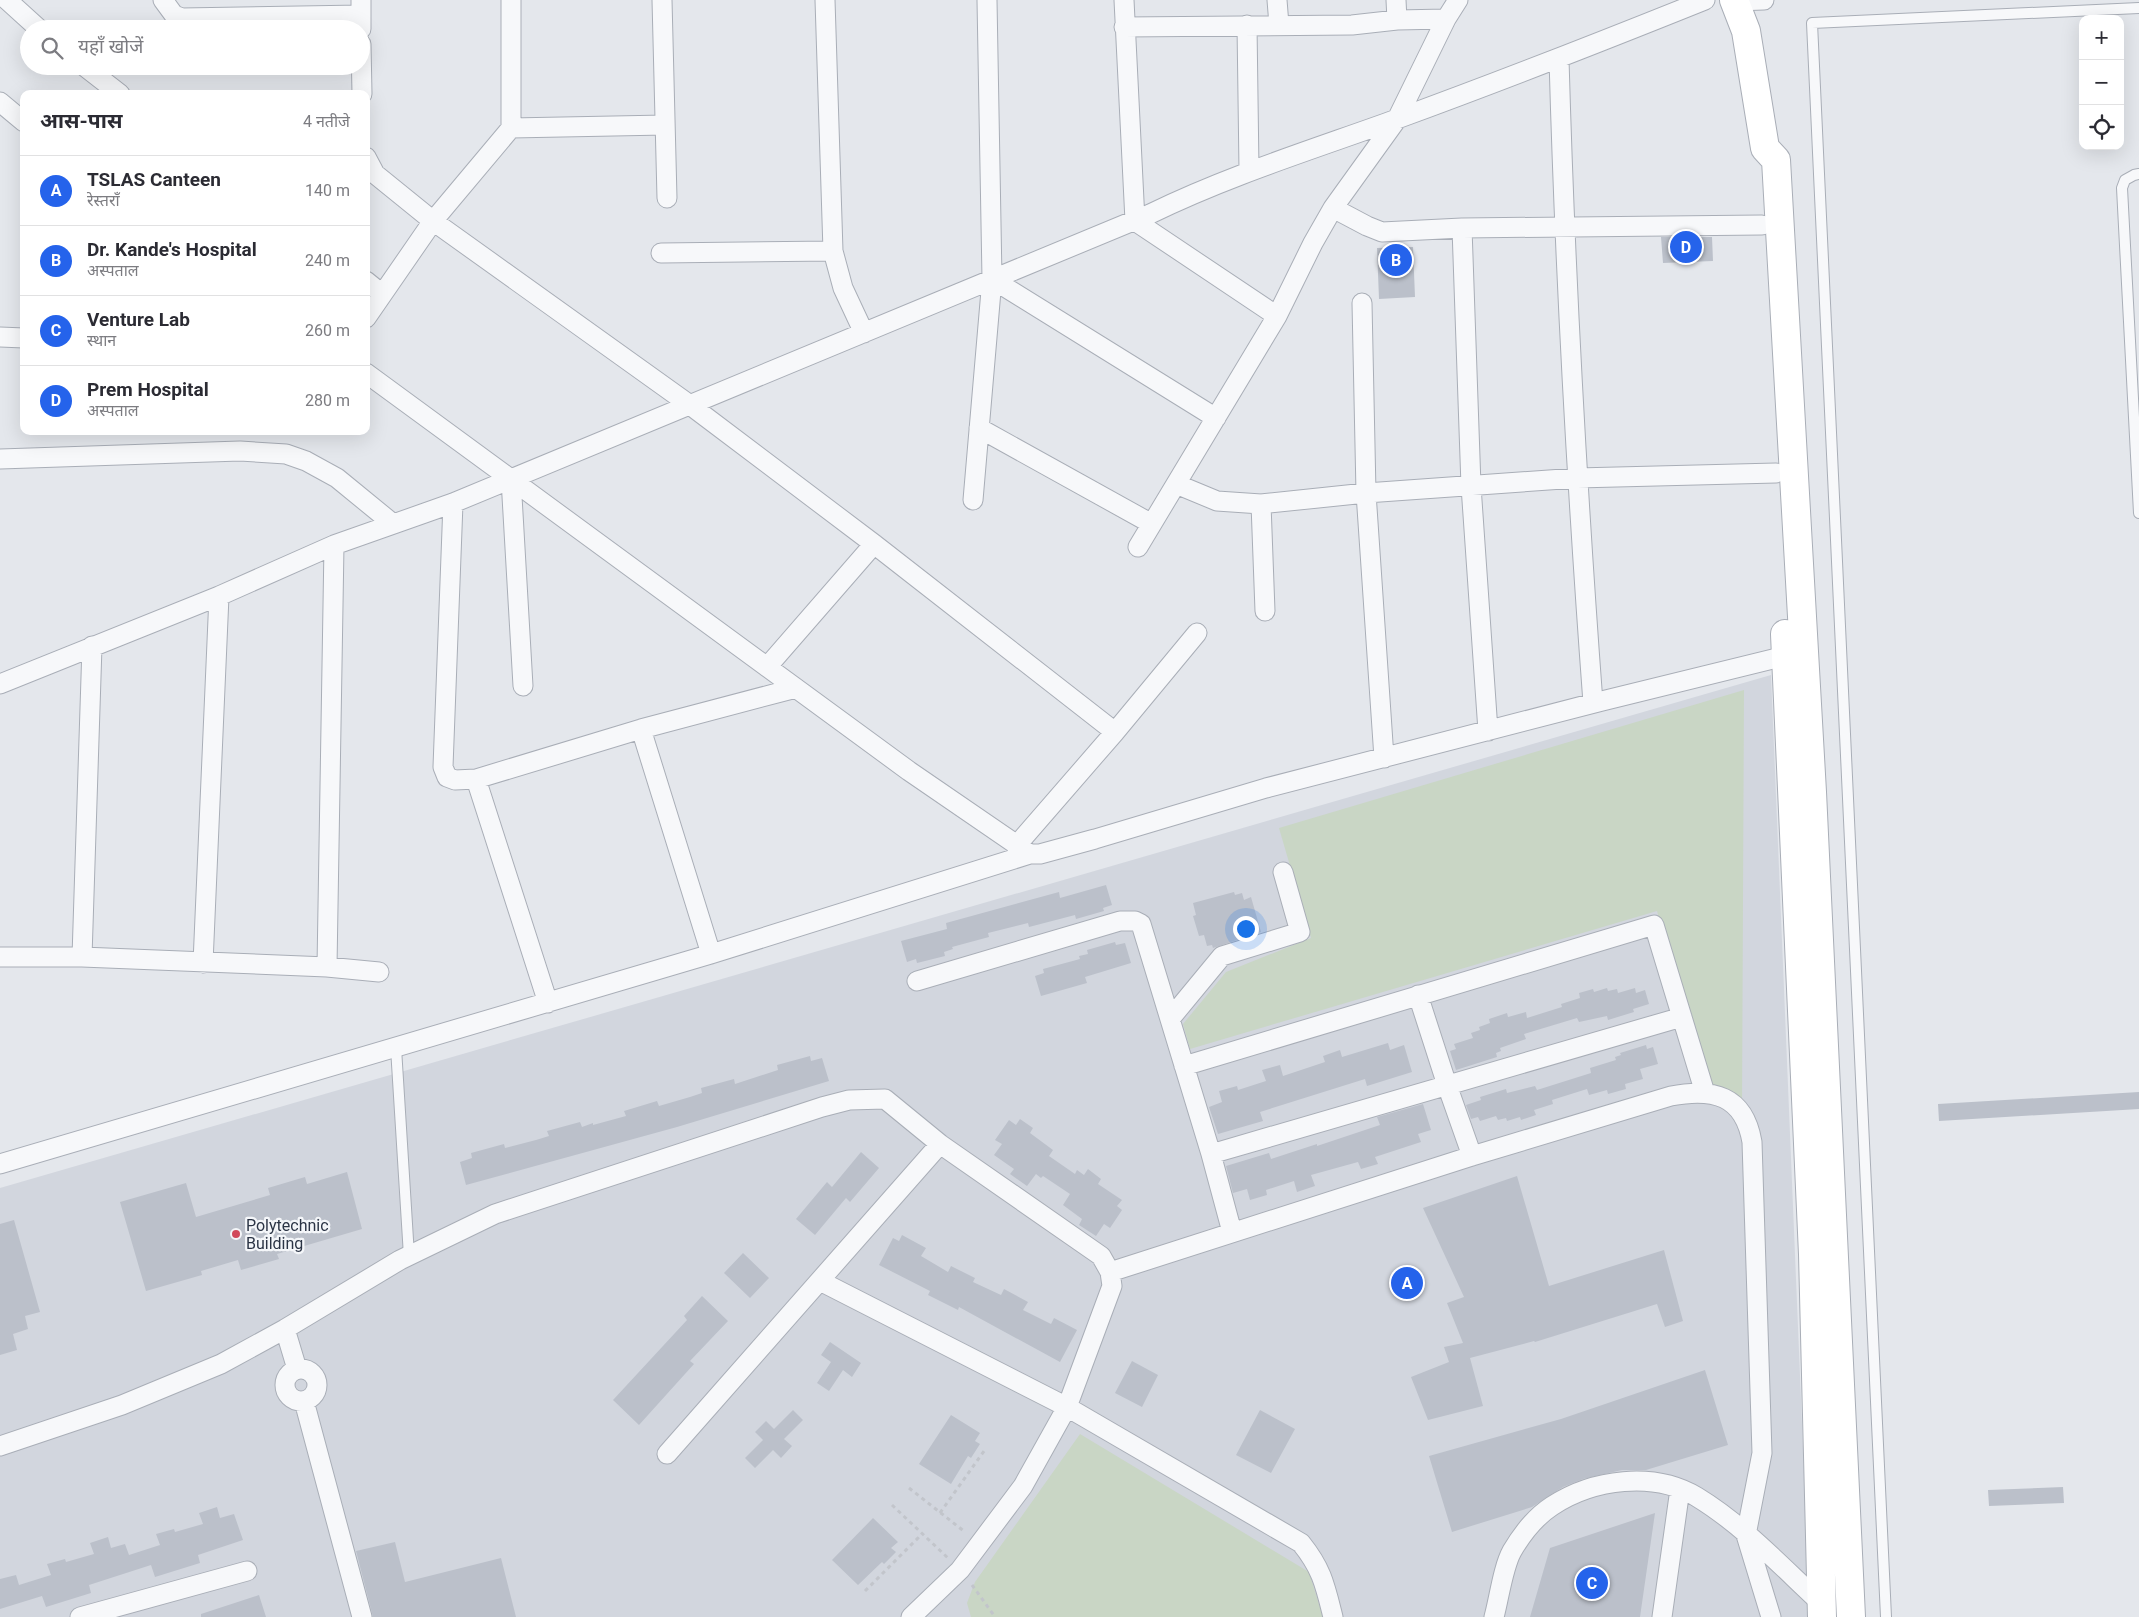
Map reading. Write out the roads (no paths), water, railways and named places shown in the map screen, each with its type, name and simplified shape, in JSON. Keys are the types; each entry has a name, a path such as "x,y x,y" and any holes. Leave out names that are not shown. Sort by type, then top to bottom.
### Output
{"street":[{"path":"7,0 29,20"},
{"path":"163,0 174,14 182,18 361,15"},
{"path":"370,312 434,220 511,128 511,0"},
{"path":"662,0 667,198"},
{"path":"825,0 833,251 843,288 864,333"},
{"path":"972,500 992,279 987,0"},
{"path":"1124,0 1135,220"},
{"path":"1277,0 1279,25"},
{"path":"1396,0 1397,20"},
{"path":"1138,547 1277,316 1313,243 1333,208 1397,119 1446,19 1458,0"},
{"path":"0,684 219,596 334,546 392,523 454,503 1135,220 1249,170 1397,119 1705,0"},
{"path":"1764,0 1734,1 1746,30 1765,148 1776,160 1777,170 1812,792 1850,1617"},
{"path":"1124,27 1352,24 1397,20 1446,19"},
{"path":"1247,25 1249,170"},
{"path":"1559,58 1564,227 1577,478 1594,703"},
{"path":"96,75 115,90"},
{"path":"362,75 362,90"},
{"path":"0,102 20,119"},
{"path":"511,128 665,125"},
{"path":"1765,148 1758,160 1786,656 1813,1254 1822,1610"},
{"path":"370,165 375,174 434,220 690,405 874,544 1115,732"},
{"path":"1333,208 1382,232 1462,228 1762,225"},
{"path":"1135,220 1277,316"},
{"path":"1462,228 1471,486 1488,731"},
{"path":"661,253 833,251"},
{"path":"992,279 1216,418"},
{"path":"370,284 382,294"},
{"path":"1362,303 1366,494 1384,758"},
{"path":"0,337 20,338"},
{"path":"370,376 909,771 1023,850 1040,854 1095,840 1266,788 1594,703 1786,656"},
{"path":"979,428 1152,524"},
{"path":"0,459 240,451 286,454 306,461 337,478 392,523"},
{"path":"1176,484 1217,501 1261,504 1577,478 1776,473"},
{"path":"511,479 523,686"},
{"path":"454,503 443,767 447,777 455,780 476,778 641,729 796,688"},
{"path":"1261,504 1265,611"},
{"path":"767,667 874,544"},
{"path":"327,967 334,546"},
{"path":"203,963 219,596"},
{"path":"0,1164 711,954 1023,850 1115,732 1197,633"},
{"path":"82,957 92,646"},
{"path":"641,729 711,954"},
{"path":"476,778 548,1003"},
{"path":"1170,1019 1222,956 1300,932 1283,872"},
{"path":"917,981 1120,921 1135,921 1141,924 1211,1154 1232,1232"},
{"path":"1184,1066 1654,924 1705,1093"},
{"path":"0,957 82,957 327,967 379,972"},
{"path":"1418,995 1472,1156"},
{"path":"1211,1154 1682,1017"},
{"path":"1110,1272 1472,1156 1671,1096 1690,1092 1705,1093 1718,1095 1730,1100 1742,1113 1749,1128 1752,1142 1762,1453 1746,1535 1771,1617"},
{"path":"0,1446 131,1401 221,1364 285,1329 409,1256 495,1214 822,1107 849,1100 885,1100 940,1144 1087,1245 1100,1256 1110,1272 1112,1286 1067,1407 1024,1486 960,1570 911,1617"},
{"path":"667,1454 940,1144"},
{"path":"820,1281 1067,1407 1301,1543 1315,1560 1324,1579 1333,1617"},
{"path":"285,1329 297,1369 287,1376 284,1388 291,1399 304,1401 362,1617"},
{"path":"1494,1617 1511,1553 1536,1518 1552,1506 1575,1494 1628,1481 1646,1481 1680,1489 1710,1506 1746,1535 1822,1610"},
{"path":"1662,1617 1680,1489"},
{"path":"80,1617 246,1571"}],"lane":[{"path":"1886,1617 1812,23 2139,8"},
{"path":"2139,174 2125,180 2122,188 2139,512"},
{"path":"396,1048 409,1256"}],"place":[{"name":"Prem Hospital","path":"1686,247"},
{"name":"Dr. Kande's Hospital","path":"1396,260"},
{"name":"Polytechnic Building","path":"236,1234"},
{"name":"TSLAS Canteen","path":"1407,1283"},
{"name":"Venture Lab","path":"1592,1583"}]}
